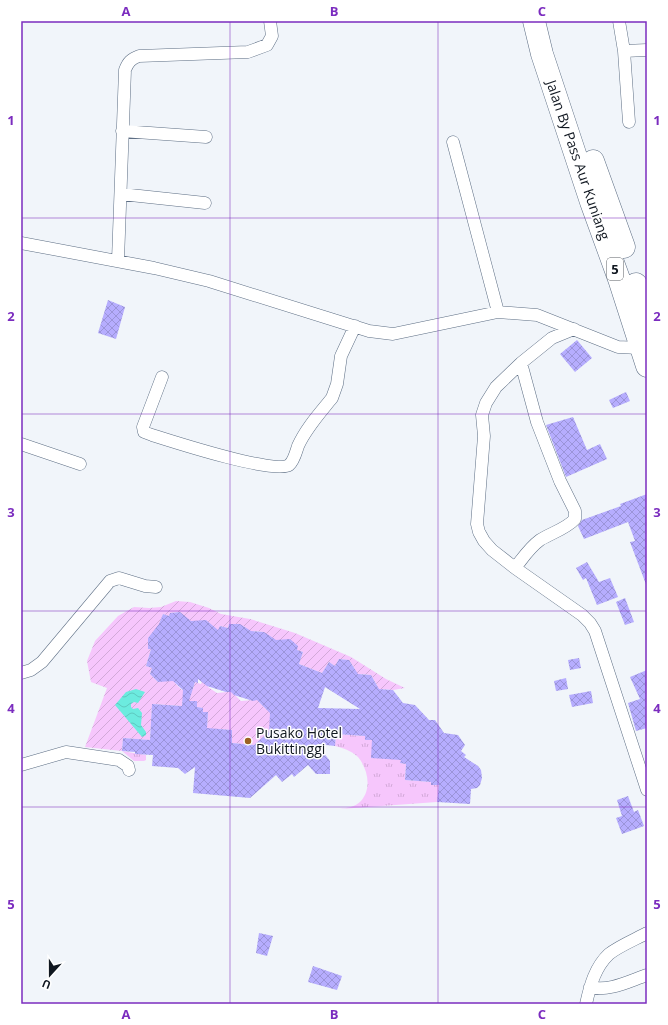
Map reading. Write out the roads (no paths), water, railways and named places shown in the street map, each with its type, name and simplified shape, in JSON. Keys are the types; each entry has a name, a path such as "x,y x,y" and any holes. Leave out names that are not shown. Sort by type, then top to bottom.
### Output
{"highway":[{"name":"Jalan By Pass Aur Kuniang","path":"534,21 542,54 589,169 599,200 619,280 644,357"},
{"name":"Jalan By Pass Aur Kuniang","path":"548,21 580,125 589,169"},
{"name":"Jalan By Pass Aur Kuniang","path":"599,200 647,317"}],"street":[{"path":"118,260 122,132 125,70 127,64 132,59 139,56 248,52 267,45 272,36 270,21"},
{"path":"619,21 624,51 629,122"},
{"path":"624,51 647,50"},
{"path":"122,132 206,137"},
{"path":"453,142 498,312"},
{"path":"121,194 205,203"},
{"path":"21,242 118,260 209,281 382,334 393,334 498,312 537,315 644,357"},
{"path":"162,377 143,427 144,432 152,436 210,453 263,465 283,467 292,461 302,436 332,398 335,391 341,356 355,326"},
{"path":"574,329 552,338 521,362 496,387 486,403 482,415 484,436 477,524 484,541 492,550 582,615 590,623 595,631 647,790"},
{"path":"515,568 529,548 540,540 571,523 575,519 574,511 560,481 537,422 521,362"},
{"path":"21,444 80,464"},
{"path":"21,673 31,670 42,662 113,578 119,578 156,588"},
{"path":"21,765 66,752 119,760 128,766 129,770"},
{"path":"586,1004 590,988 601,963 610,954 647,933"},
{"path":"590,988 598,990 606,989 647,975"}],"water":[{"path":"136,689 145,692 138,703 134,702 131,704 133,709 138,708 142,713 141,725 146,732 146,735 142,737 115,705 126,692"}],"place":[{"name":"Pusako Hotel Bukittinggi","path":"248,741"}]}
